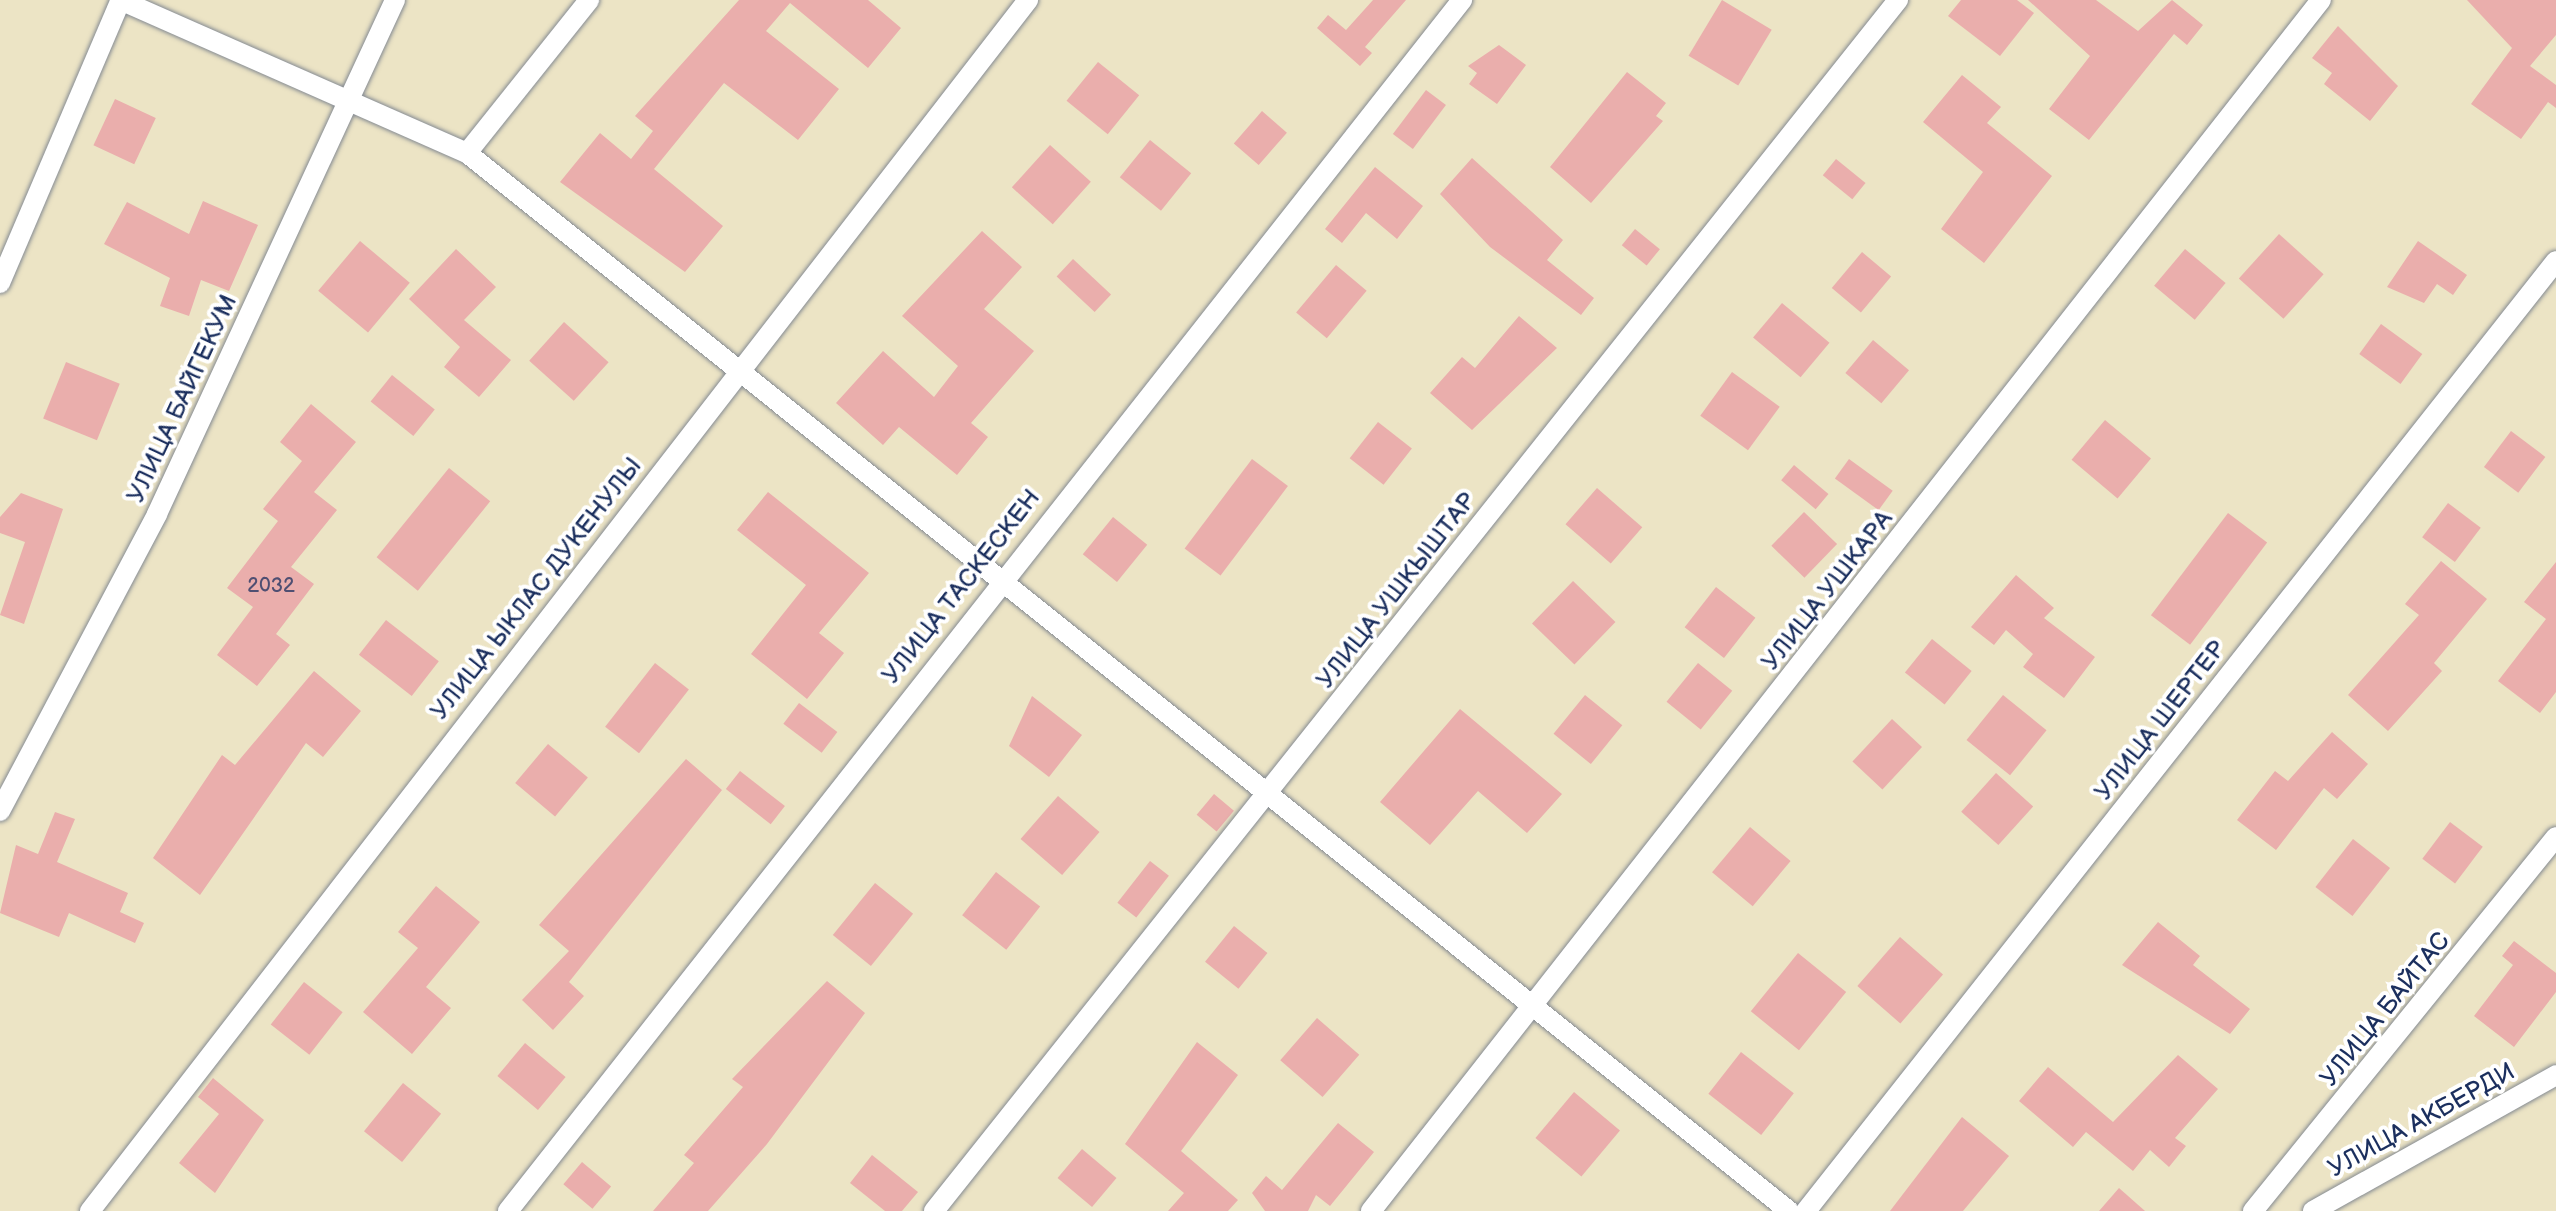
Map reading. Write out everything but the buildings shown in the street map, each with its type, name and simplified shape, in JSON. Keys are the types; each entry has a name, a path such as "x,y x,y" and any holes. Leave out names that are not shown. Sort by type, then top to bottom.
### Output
{"street":[{"path":"0,282 120,0 466,152 1002,575 1789,1211"},
{"name":"УЛИЦА БАЙГЕКУМ","path":"0,812 157,514 395,0"},
{"path":"466,152 588,0"},
{"name":"УЛИЦА ЫКЛАС ДУКЕНУЛЫ","path":"90,1211 739,368 1028,0"},
{"name":"УЛИЦА ТАСКЕСКЕН","path":"508,1211 1002,575 1462,0"},
{"name":"УЛИЦА УШКЫШТАР","path":"934,1211 1898,0"},
{"name":"УЛИЦА УШКАРА","path":"1371,1211 2321,0"},
{"name":"УЛИЦА ШЕРТЕР","path":"1806,1211 2556,262"},
{"name":"УЛИЦА БАЙТАС","path":"2253,1211 2556,837"},
{"name":"УЛИЦА АКБЕРДИ","path":"2313,1211 2556,1075"}]}
